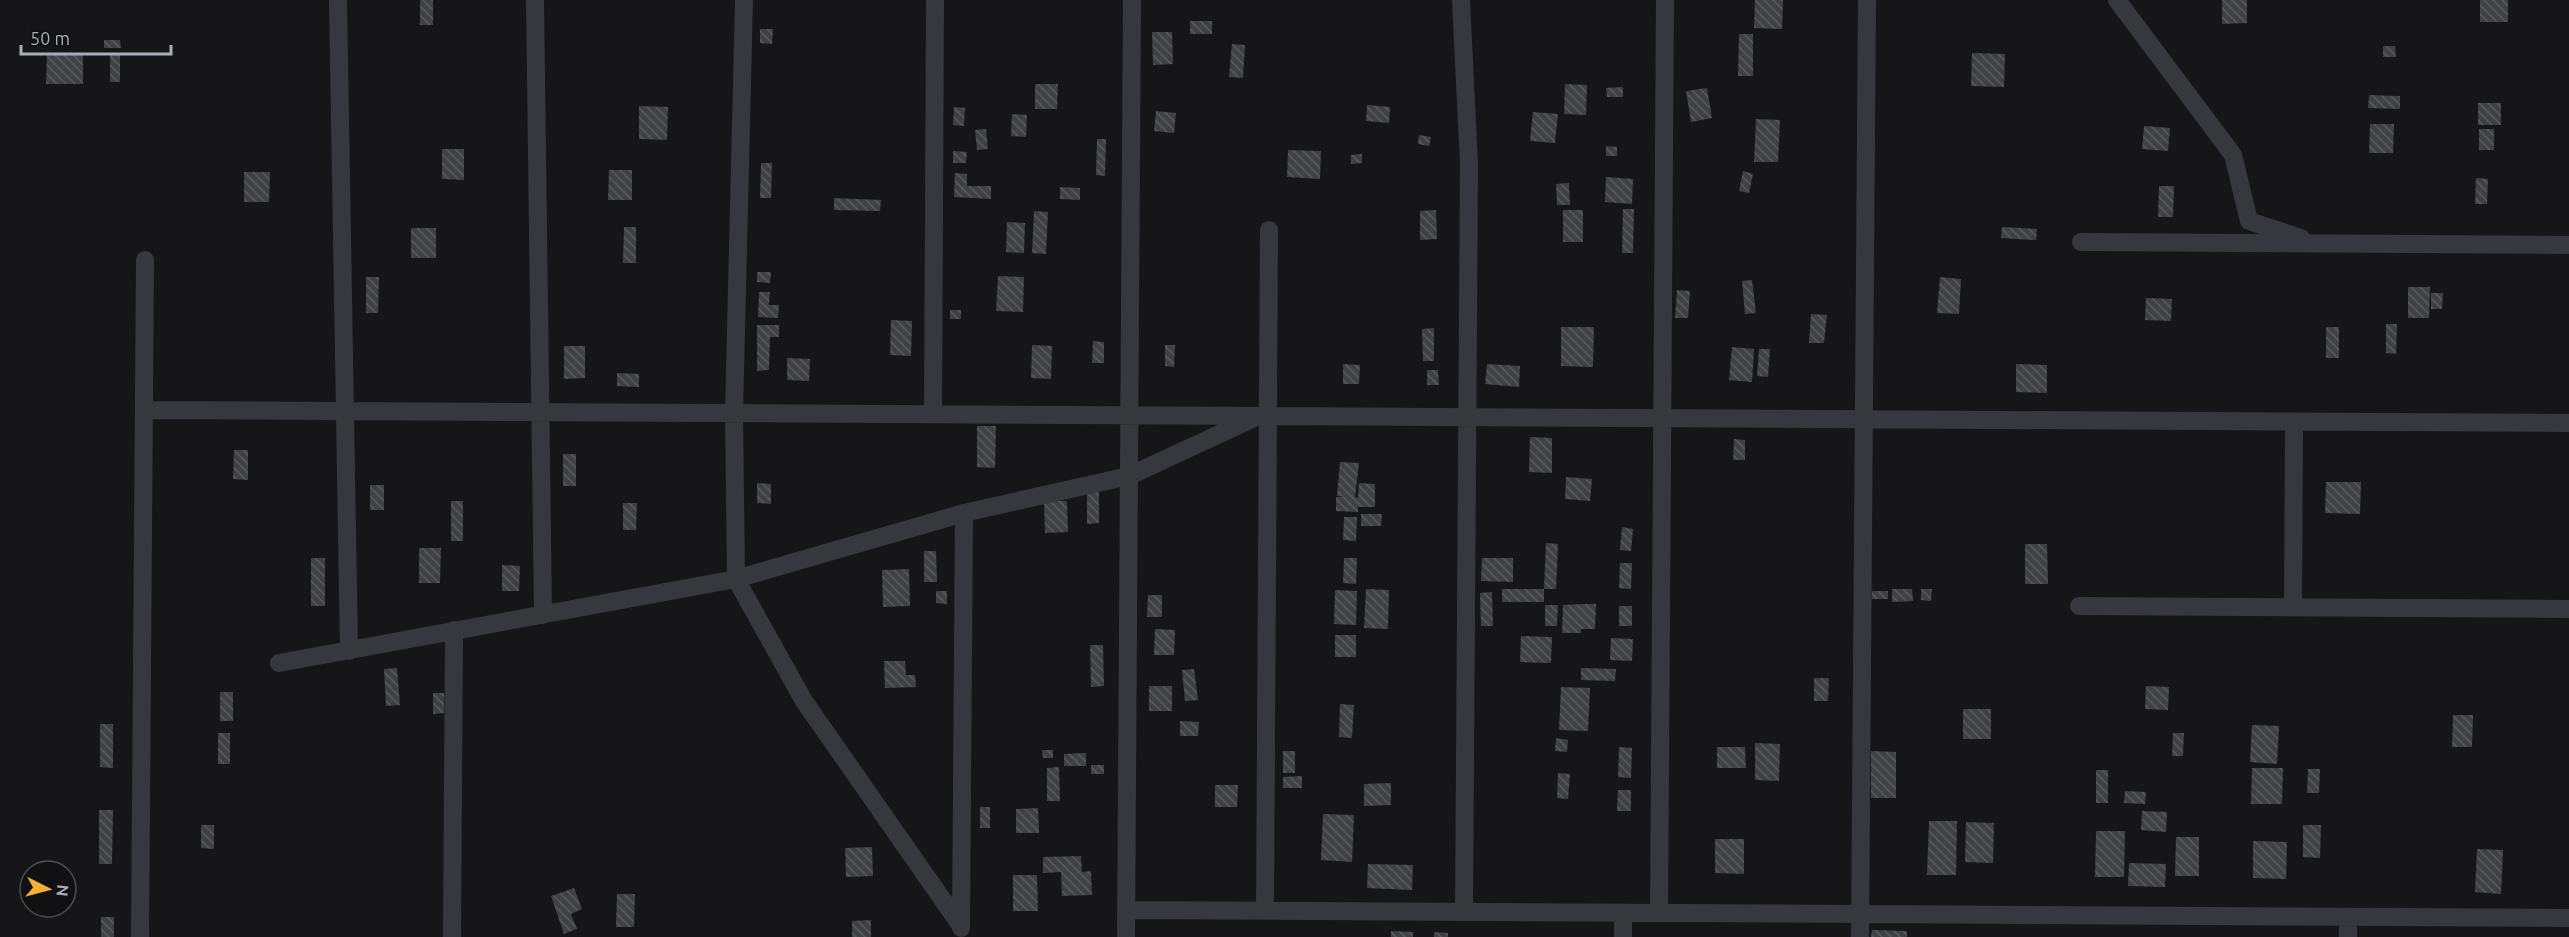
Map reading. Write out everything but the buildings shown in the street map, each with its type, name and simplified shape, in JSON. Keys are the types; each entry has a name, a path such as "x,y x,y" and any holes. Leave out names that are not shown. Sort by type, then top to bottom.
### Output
{"street":[{"path":"338,0 349,651"},
{"path":"535,0 543,615"},
{"path":"744,0 734,413 736,579 804,701 961,932"},
{"path":"933,414 936,0"},
{"path":"1126,937 1132,0"},
{"path":"1461,0 1469,164 1464,912"},
{"path":"1659,913 1665,0"},
{"path":"1860,937 1867,0"},
{"path":"2117,0 2233,155 2249,221 2320,243"},
{"path":"1265,911 1263,416 1269,230"},
{"path":"2081,242 2569,245"},
{"path":"140,937 145,260"},
{"path":"144,410 2569,423"},
{"path":"279,663 736,579 964,513 1129,476 1263,416"},
{"path":"2293,607 2294,422"},
{"path":"961,932 964,513"},
{"path":"2079,606 2569,609"},
{"path":"452,937 454,630"},
{"path":"1126,910 2569,918"},
{"path":"1623,913 1623,937"},
{"path":"2348,917 2348,937"}]}
